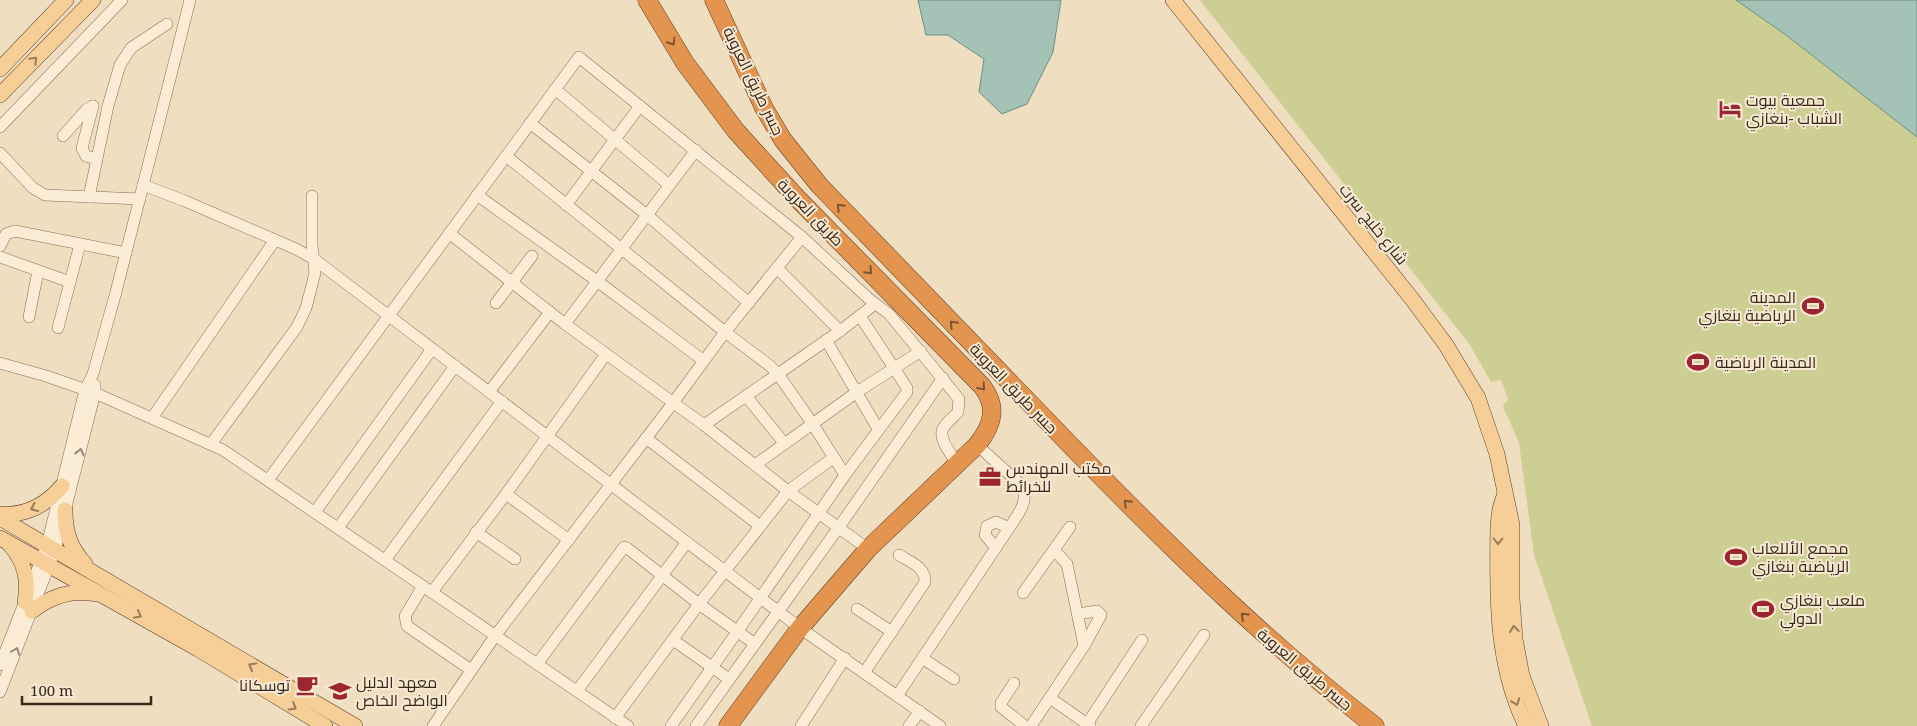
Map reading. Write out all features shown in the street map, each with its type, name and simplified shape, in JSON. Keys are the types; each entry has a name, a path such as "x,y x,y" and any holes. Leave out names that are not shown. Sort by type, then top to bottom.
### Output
{"highway":[{"name":"طريق العروبة","path":"647,0 685,63 736,131 797,198 982,386 987,393 992,409 990,422 985,434 977,445"},
{"name":"جسر طريق العروبة","path":"714,0 752,84 773,124 794,155 818,185 1111,487 1192,567 1264,635 1375,726"},
{"path":"728,726 800,628 868,549 977,445"},
{"path":"720,726 744,702"}],"main road":[{"path":"0,69 66,0"},
{"path":"0,95 93,0"},
{"name":"شارع خليج سرت","path":"1173,0 1446,344 1478,398 1497,454 1512,526 1512,599 1515,639 1522,676 1540,726"},
{"path":"0,514 14,514 36,508 54,495 62,486"},
{"name":"شارع خليج سرت","path":"1505,494 1500,509 1498,525 1500,633 1504,660 1512,690 1526,726"},
{"path":"65,510 65,524 70,544 90,571"},
{"path":"0,518 354,726"},
{"path":"4,540 198,649 324,726"},
{"path":"4,540 19,558 26,576 29,607 67,593 93,593 106,597"}],"street":[{"path":"0,127 122,0"},
{"path":"0,692 65,510 93,374 126,253 190,0"},
{"path":"89,197 108,106 124,56 131,48 167,24"},
{"path":"268,480 579,56 802,237 875,304 889,314 957,396 960,404 958,412 944,426 941,433 957,464"},
{"path":"555,89 669,185"},
{"path":"63,136 88,109 94,106 108,106"},
{"path":"94,106 82,148 86,156 96,159"},
{"path":"566,205 590,170 640,106"},
{"path":"530,123 647,215 748,303"},
{"path":"566,324 696,150"},
{"path":"0,153 39,192 51,196 140,199"},
{"path":"506,156 724,332 762,359 778,374 845,475"},
{"path":"143,185 185,201 314,259 800,628 940,726"},
{"path":"211,444 300,322 306,308 314,278 312,196"},
{"path":"477,196 704,361"},
{"path":"0,246 3,237 15,231 126,253"},
{"path":"449,234 606,354 704,425 788,491 868,549"},
{"path":"432,726 496,636 673,403 724,332 802,237"},
{"path":"152,418 275,240"},
{"path":"58,328 80,244"},
{"path":"496,303 532,256"},
{"path":"0,257 70,282"},
{"path":"777,268 840,331"},
{"path":"29,317 38,271"},
{"path":"704,425 840,331 875,304"},
{"path":"489,392 550,312"},
{"path":"671,726 845,475 907,392 907,388 895,368 860,316"},
{"path":"826,340 878,429"},
{"path":"315,512 432,349"},
{"path":"755,465 856,392 921,352"},
{"path":"471,670 408,626 405,616 506,494 606,354"},
{"path":"0,363 90,391 211,444 236,458 628,726"},
{"path":"338,528 455,366"},
{"path":"696,726 839,527 942,378"},
{"path":"51,548 62,486 90,391"},
{"path":"746,396 784,443"},
{"path":"385,560 502,402"},
{"path":"646,438 760,526"},
{"path":"897,696 1023,506 1024,490 1019,483 977,445"},
{"path":"615,718 699,604 788,491 833,458"},
{"path":"506,494 569,540"},
{"path":"996,548 985,535 987,526 996,522 1010,528"},
{"path":"1023,593 1070,527"},
{"path":"476,532 515,559"},
{"path":"577,691 687,542"},
{"path":"537,664 624,547 755,644"},
{"path":"1054,550 1067,564 1084,646"},
{"path":"864,673 924,582 925,578 920,568 899,555"},
{"path":"0,665 29,607"},
{"path":"857,609 892,632"},
{"path":"1031,726 1084,646 1101,615 1097,611 1078,614"},
{"path":"1141,726 1204,635"},
{"path":"673,640 729,679"},
{"path":"1050,698 1089,725 1142,640"},
{"path":"801,726 845,658"},
{"path":"922,658 954,679"},
{"path":"1014,682 1001,705 1002,709 1025,726"},
{"path":"909,726 920,711"}],"green space":[{"name":"المدينة الرياضية","path":"1200,0 1736,0 1786,35 1917,137 1917,726 1592,726 1534,555 1519,443 1503,406 1508,399 1501,380 1491,382 1470,345"}],"shaded area":[{"path":"918,0 1061,0 1053,52 1027,104 1002,114 979,92 984,59 948,35 926,35"},
{"path":"1736,0 1917,0 1917,137 1786,35"}],"place":[{"name":"جمعية بيوت الشباب -بنغازي","path":"1730,109"},
{"name":"المدينة الرياضية بنغازي","path":"1813,306"},
{"name":"المدينة الرياضية","path":"1698,362"},
{"name":"مكتب المهندس للخرائط","path":"990,477"},
{"name":"مجمع الأللعاب الرياضية بنغازي","path":"1736,557"},
{"name":"ملعب بنغازي الدولي","path":"1763,609"},
{"name":"توسكانا","path":"307,685"},
{"name":"معهد الدليل الواضح الخاص","path":"340,691"}]}
